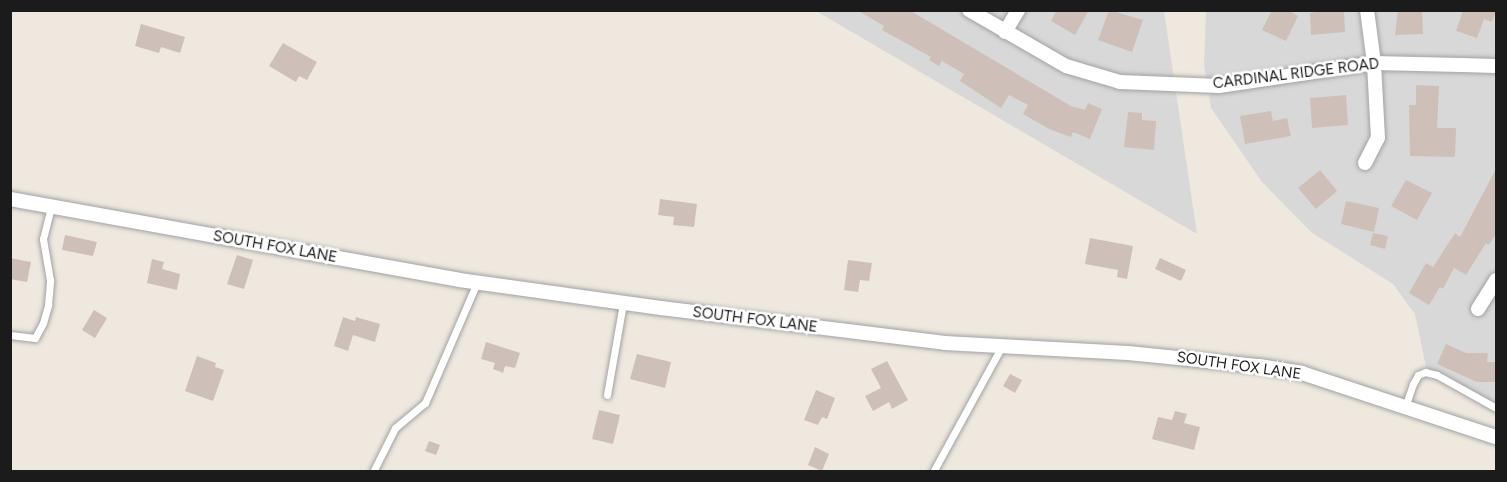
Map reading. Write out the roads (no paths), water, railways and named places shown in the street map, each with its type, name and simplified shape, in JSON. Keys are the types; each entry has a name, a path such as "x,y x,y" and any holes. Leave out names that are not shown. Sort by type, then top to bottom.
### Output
{"street":[{"name":"CARDINAL RIDGE ROAD","path":"969,10 1066,66 1120,81 1218,86 1374,63 1497,66"},
{"path":"1005,32 1018,10"},
{"path":"1365,163 1378,138 1374,63 1366,10"},
{"name":"SOUTH FOX LANE","path":"10,199 477,282 623,303 827,330 1001,348 1128,353 1259,366 1302,373 1497,437"},
{"path":"1478,309 1497,280"}],"lane":[{"path":"10,336 35,338 43,323 48,305 50,280 42,239 51,206"},
{"path":"374,471 395,428 425,403 477,282"},
{"path":"607,396 623,303"},
{"path":"933,471 1001,348"},
{"path":"1406,407 1413,384 1418,375 1425,372 1437,375 1497,408"}]}
